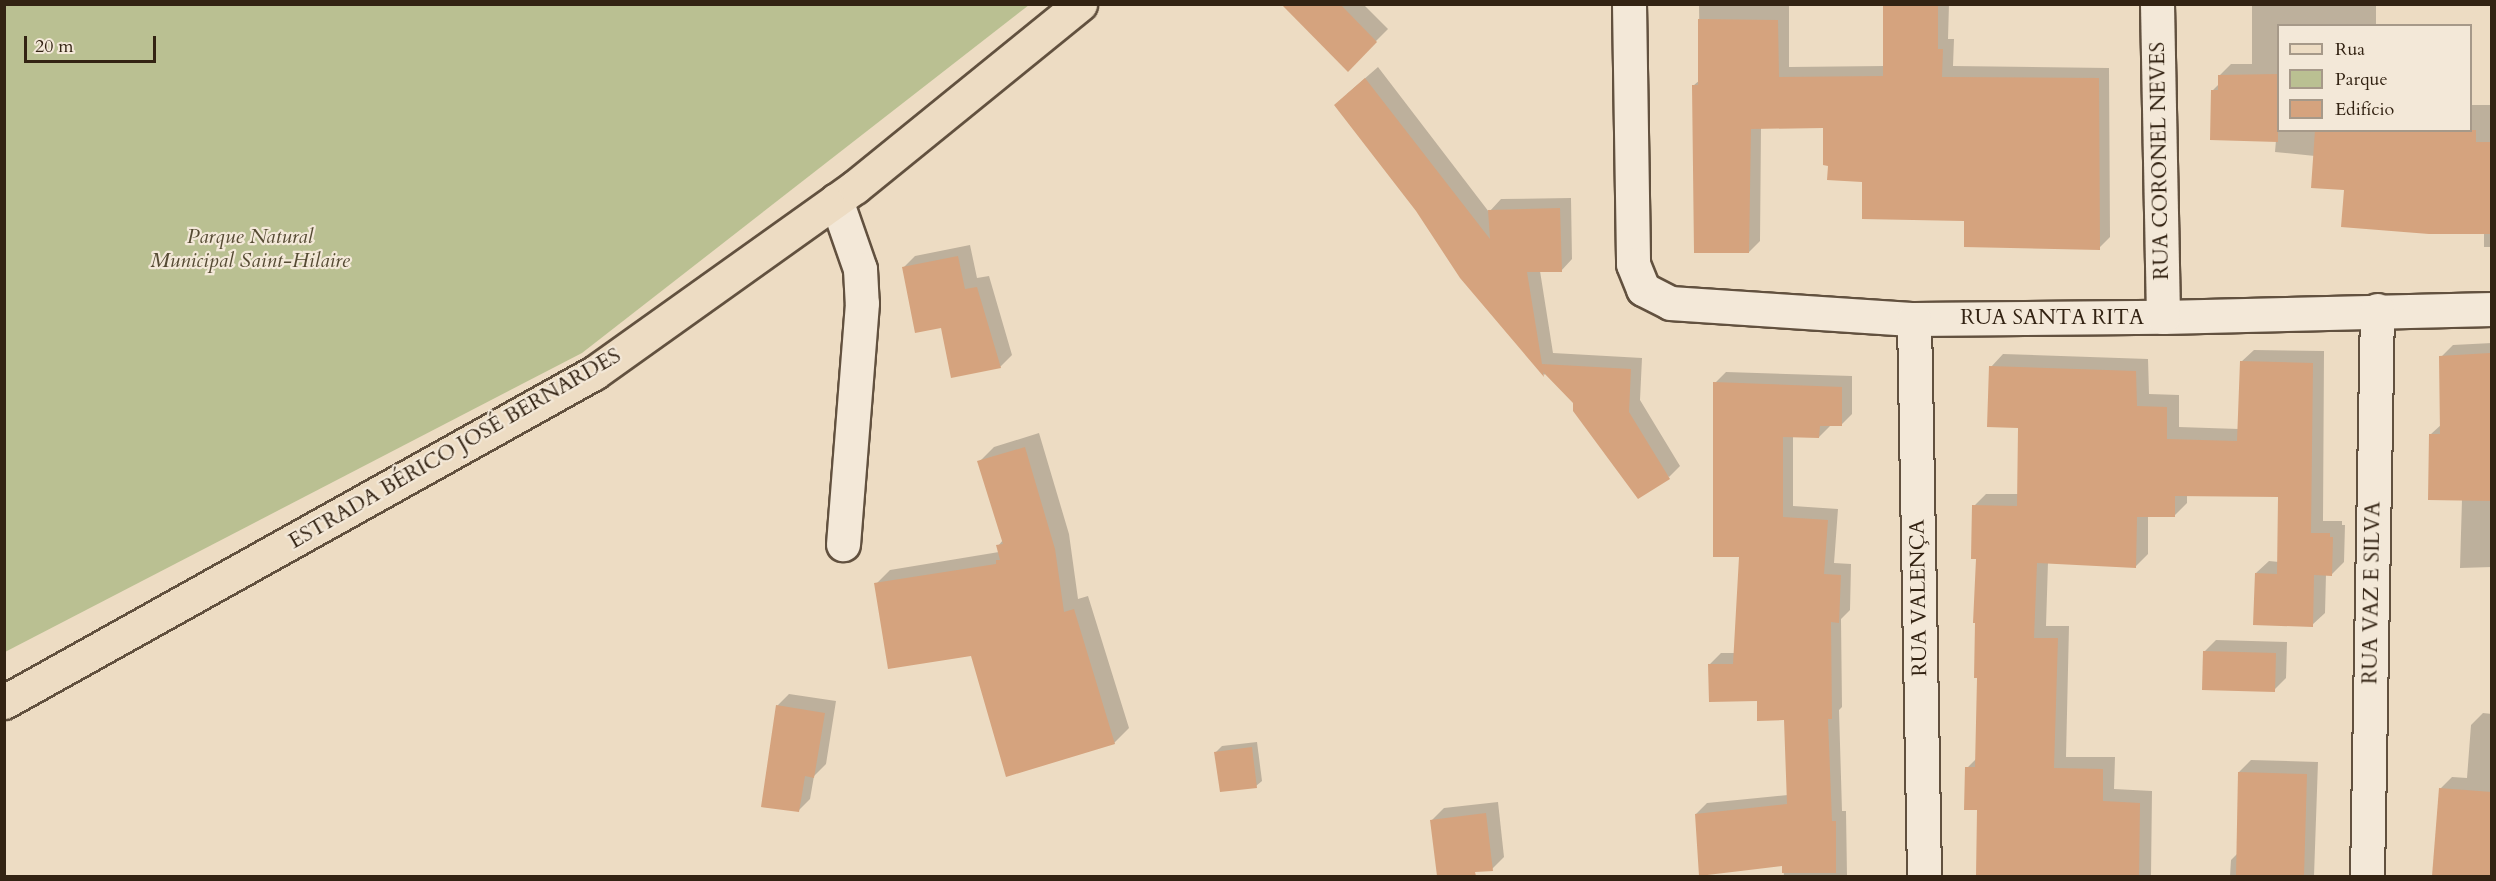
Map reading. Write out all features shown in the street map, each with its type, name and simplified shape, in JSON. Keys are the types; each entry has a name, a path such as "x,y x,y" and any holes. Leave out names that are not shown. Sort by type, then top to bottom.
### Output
{"main road":[{"name":"ESTRADA BÉRICO JOSÉ BERNARDES","path":"4,702 594,373 836,200 1080,4"}],"street":[{"name":"RUA SANTA RITA","path":"1629,4 1633,264 1643,289 1670,303 1914,319 2163,317 2492,309"},
{"name":"RUA CORONEL NEVES","path":"2157,4 2163,317"},
{"path":"836,200 860,269 862,303 843,544"},
{"name":"RUA VAZ E SILVA","path":"2367,876 2378,310"},
{"name":"RUA VALENÇA","path":"1914,319 1924,876"}],"green space":[{"name":"Parque Natural Municipal Saint-Hilaire","path":"5,4 1029,5 582,353 5,652"}],"building":[{"path":"1281,4 1340,4 1377,42 1348,72"},
{"path":"1883,4 1938,4 1938,49 1943,49 1942,77 2099,78 2100,250 1964,247 1964,221 1862,219 1862,182 1827,180 1828,166 1823,165 1823,128 1751,129 1749,253 1694,253 1692,85 1698,85 1698,19 1778,20 1779,77 1883,76"},
{"path":"2277,74 2278,142 2210,140 2211,90 2218,90 2218,75"},
{"path":"1365,78 1490,239 1488,210 1560,208 1562,272 1527,272 1542,364 1631,369 1629,412 1670,479 1638,499 1573,411 1573,403 1543,372 1544,377 1460,278 1416,211 1334,105"},
{"path":"2476,130 2476,142 2492,142 2492,234 2429,234 2341,227 2344,190 2311,188 2315,132 2472,132"},
{"path":"958,256 965,289 977,287 1001,368 951,378 941,328 915,333 902,267"},
{"path":"2490,353 2492,501 2428,500 2429,434 2440,434 2439,356"},
{"path":"2240,361 2313,363 2311,533 2330,533 2330,537 2333,537 2332,576 2314,575 2313,627 2253,625 2255,573 2277,574 2278,497 2175,496 2175,517 2137,517 2136,568 2037,563 2034,638 2058,638 2054,768 2103,769 2103,801 2140,803 2139,876 1976,876 1977,810 1964,810 1965,767 1975,767 1977,678 1974,678 1975,623 1973,623 1976,559 1971,559 1972,505 2017,506 2018,428 1987,427 1989,366 2136,371 2137,406 2167,407 2167,439 2237,441"},
{"path":"1713,382 1842,387 1842,426 1820,426 1819,438 1783,437 1783,517 1828,520 1824,574 1841,575 1839,623 1831,622 1832,719 1828,719 1832,821 1836,821 1836,873 1782,873 1782,866 1699,876 1695,814 1787,804 1784,720 1757,721 1757,701 1709,702 1708,664 1733,664 1739,557 1713,557"},
{"path":"1025,447 1055,549 1064,612 1074,609 1115,744 1006,777 971,656 888,669 874,583 996,564 996,560 1000,560 996,545 1003,544 977,461"},
{"path":"2203,651 2276,653 2275,692 2202,690"},
{"path":"776,705 825,713 814,778 805,776 799,812 761,807"},
{"path":"1252,747 1257,788 1220,792 1214,752"},
{"path":"2238,772 2307,774 2304,876 2236,876"},
{"path":"2439,788 2492,792 2492,876 2432,876"},
{"path":"1486,813 1493,871 1475,872 1476,876 1437,876 1430,820"}]}
